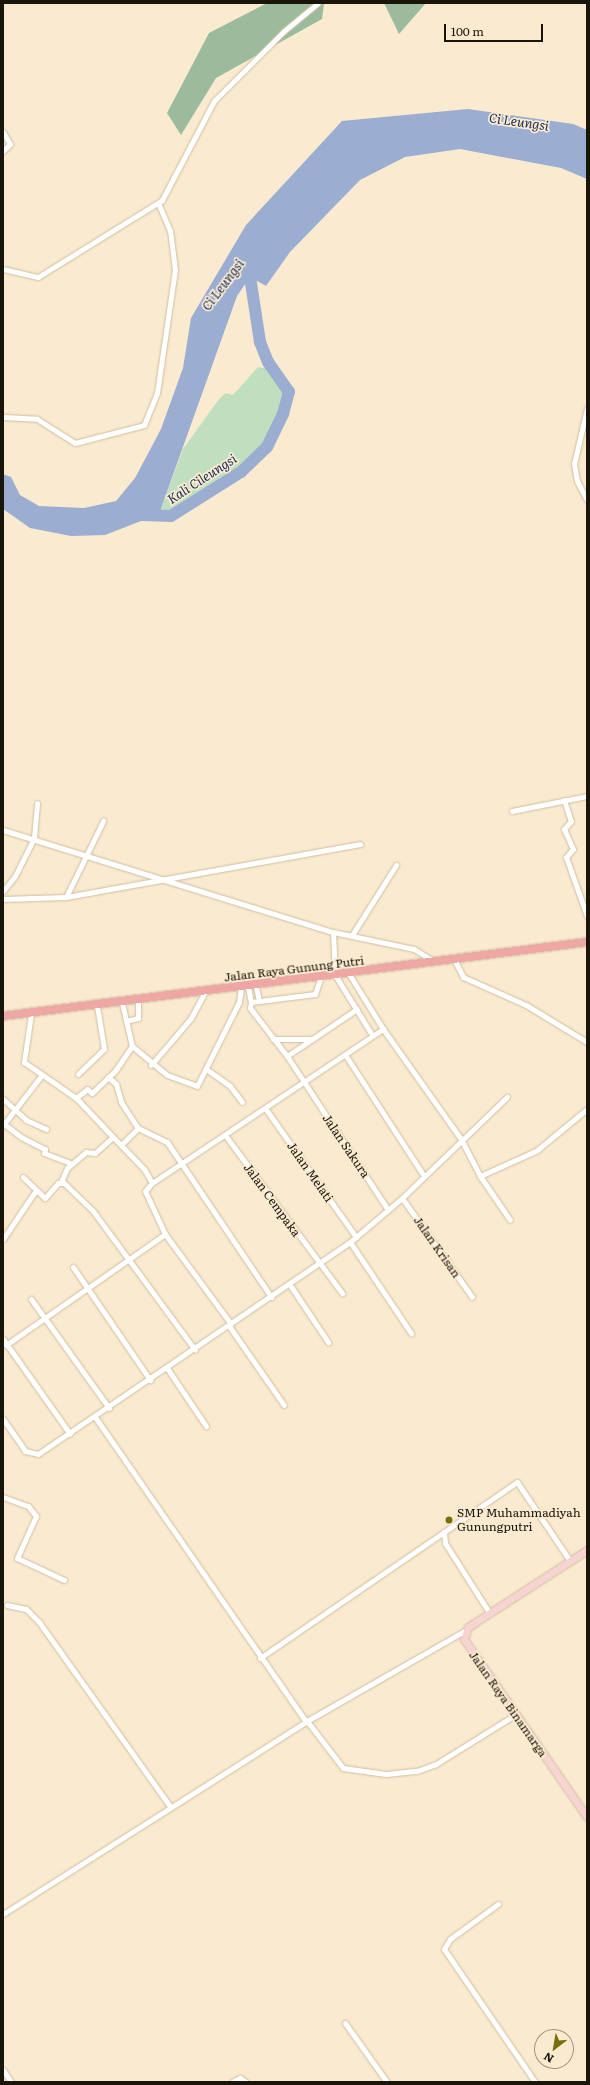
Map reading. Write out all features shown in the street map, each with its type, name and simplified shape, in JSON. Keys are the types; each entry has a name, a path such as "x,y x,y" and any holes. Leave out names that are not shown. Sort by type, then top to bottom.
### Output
{"main road":[{"name":"Jalan Raya Gunung Putri","path":"3,1016 31,1014 320,979 335,975 433,962 455,961 587,942"}],"street":[{"path":"3,269 38,278 158,203 184,164 203,118 218,97 318,3"},
{"path":"3,132 10,144 3,150"},
{"path":"3,417 37,419 75,443 144,426 156,393 175,270 170,231 158,203"},
{"path":"587,408 574,464 577,481 587,500"},
{"path":"512,811 587,796"},
{"path":"564,800 571,821 564,829 573,849 566,858 587,916"},
{"path":"3,891 15,876 34,838 37,803"},
{"path":"66,897 88,855 103,821"},
{"path":"3,830 88,855 155,879 328,927 333,932 352,934 414,949 433,962"},
{"path":"3,899 66,897 155,879 360,844"},
{"path":"352,934 396,866"},
{"path":"333,932 335,975 372,1035"},
{"path":"455,961 463,977 526,1005 587,1042"},
{"path":"349,974 383,1029 461,1139 480,1176 510,1220"},
{"path":"251,1002 315,994 320,979"},
{"path":"122,1003 132,1046 151,1065 194,1087 206,1069 242,997 249,987 259,1001"},
{"name":"Jalan Sakura","path":"249,987 252,1013 287,1056 303,1083 388,1210"},
{"path":"151,1065 191,1018 206,992"},
{"path":"126,1021 138,1018 138,1001"},
{"path":"78,1074 104,1049 98,1006"},
{"path":"287,1056 357,1009"},
{"path":"31,1014 24,1062 41,1076 76,1098 113,1137 122,1144 152,1183"},
{"path":"284,1405 230,1325 165,1234 145,1198 152,1183 346,1056 372,1035 383,1029"},
{"path":"273,1039 312,1039"},
{"path":"76,1098 87,1089 92,1093 108,1077 132,1046"},
{"path":"346,1056 424,1176"},
{"path":"206,1069 230,1086 242,1102"},
{"path":"41,1076 14,1109 4,1124 45,1148 47,1155 72,1164"},
{"path":"108,1077 116,1084 120,1102 138,1128 167,1142 271,1297"},
{"path":"3,1419 25,1450 33,1455 70,1434 290,1285 350,1242 402,1198 461,1139 507,1097"},
{"path":"3,1099 14,1109 46,1129"},
{"name":"Jalan Melati","path":"265,1108 356,1237"},
{"path":"480,1176 536,1151 587,1109"},
{"path":"122,1144 138,1128"},
{"name":"Jalan Cempaka","path":"225,1135 318,1264 342,1294"},
{"path":"23,1177 36,1190 47,1198 61,1182 72,1164 86,1152 95,1153 113,1137"},
{"path":"61,1182 101,1220 130,1258 195,1350"},
{"path":"3,1239 36,1190"},
{"name":"Jalan Krisan","path":"402,1198 472,1297"},
{"path":"6,1345 86,1287 165,1234"},
{"path":"350,1242 411,1333"},
{"path":"73,1267 150,1380"},
{"path":"290,1285 328,1342"},
{"path":"31,1299 109,1408"},
{"path":"3,1339 70,1434"},
{"path":"167,1368 206,1426"},
{"path":"95,1417 260,1658 306,1721 343,1768 386,1774 417,1771 436,1764 515,1714"},
{"path":"260,1658 517,1482 570,1561"},
{"path":"3,1497 28,1506 36,1516 17,1558 64,1580"},
{"path":"444,1532 445,1543 490,1614"},
{"path":"3,1914 170,1806 306,1721 464,1631 587,1550"},
{"path":"7,1604 26,1609 39,1622 170,1806"},
{"name":"Jalan Raya Binamarga","path":"464,1631 466,1646 587,1817"},
{"path":"498,1904 450,1939 444,1949 535,2082"},
{"path":"345,2024 387,2082"},
{"path":"3,2070 11,2082"},
{"path":"232,2082 240,2078 246,2082"}],"green space":[{"path":"267,3 324,3 322,19 216,78 181,135 167,113 209,33"},
{"path":"384,3 426,3 399,34"},
{"path":"258,367 270,369 289,392 267,447 241,472 171,516 159,514 183,449 219,399 226,393 233,395"}],"water":[{"name":"Ci Leungsi","path":"468,109 573,124 587,130 587,179 561,168 460,149 405,157 360,180 290,252 266,286 250,277 237,296 159,514 105,535 71,536 30,528 3,509 3,474 11,477 20,495 39,506 84,508 116,501 135,478 161,429 183,368 191,318 246,225 342,121"}],"waterway":[{"name":"Kali Cileungsi","path":"143,515 171,516 241,472 267,447 283,414 289,392 268,362 260,342 250,277"}],"place":[{"name":"SMP Muhammadiyah Gunungputri","path":"449,1520"}]}
